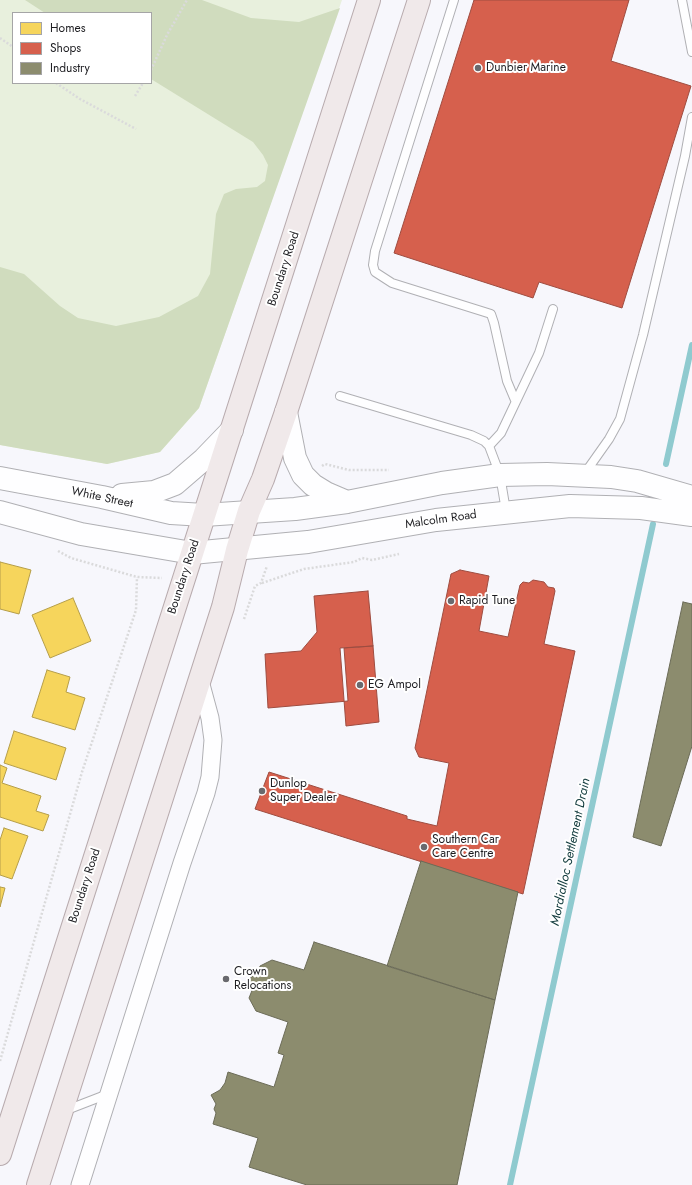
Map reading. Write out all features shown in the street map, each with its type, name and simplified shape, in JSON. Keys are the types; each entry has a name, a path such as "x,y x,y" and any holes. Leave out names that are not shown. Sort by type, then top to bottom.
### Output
{"main road":[{"name":"Boundary Road","path":"0,1154 369,0"},
{"path":"38,1185 200,681 231,580 237,550 249,511 263,479 286,412 419,0"}],"street":[{"path":"286,412 295,458 303,475 313,485 326,493 347,502"},
{"path":"102,497 154,492 175,484 204,459 232,430"},
{"name":"Malcolm Road","path":"204,515 295,509 347,502 442,484 500,475 584,475 637,481 691,507"},
{"name":"White Street","path":"0,478 102,497 171,513 204,515"},
{"name":"Malcolm Road","path":"192,553 237,550 308,542 436,520 570,506 641,508 691,507"},
{"path":"0,512 81,534 192,553"},
{"path":"80,1185 210,777 213,740 210,718 200,681"}],"lane":[{"path":"454,0 384,221 373,265 374,272 392,283 491,314 507,381 515,400"},
{"path":"682,0 692,52"},
{"path":"584,475 609,439 620,419 643,335 685,156 692,117"},
{"path":"489,446 501,433 515,400 539,353 553,309"},
{"path":"340,396 471,435 484,441 489,446 500,475 506,512"},
{"path":"61,1112 108,1094"}],"path":[{"path":"152,68 166,35 187,0"},
{"path":"0,38 12,46"},
{"path":"58,84 136,129"},
{"path":"135,96 142,84"},
{"path":"54,549 71,558 137,577 184,578"},
{"path":"261,583 304,570 354,562 362,558 372,560 399,554"},
{"path":"0,1061 48,897 82,772 136,610 137,577"},
{"path":"231,580 247,582 255,586"}],"green space":[{"path":"0,0 342,0 199,408 160,452 107,464 0,445"},
{"path":"25,0 202,0 251,18 299,22 340,8 199,408 160,452 107,464 0,445 0,267 24,274 60,306 78,318 116,326 159,317 198,296 210,274 216,214 224,194 236,189 257,187 265,181 268,165 263,155 253,142 152,80 152,12 43,12"}],"building: Homes":[{"path":"0,562 31,570 19,614 0,609"},
{"path":"73,598 91,641 50,658 32,615"},
{"path":"47,670 70,677 66,692 85,698 75,730 32,717"},
{"path":"14,731 66,748 56,780 4,763"},
{"path":"0,765 7,768 2,783 41,796 36,811 49,815 43,831 0,817"},
{"path":"4,828 28,836 12,879 0,875 0,840"},
{"path":"0,887 5,888 0,907"}],"building: Shops":[{"path":"474,0 629,0 611,61 691,86 622,308 539,282 533,298 394,253"},
{"path":"460,570 489,576 479,631 508,637 520,585 523,582 529,583 533,580 544,582 548,587 554,588 555,591 544,644 575,651 523,894 255,809 269,772 407,816 407,819 437,826 449,763 419,757 415,748 451,574"},
{"path":"368,591 373,646 344,648 348,701 268,708 265,654 301,651 317,632 314,596"},
{"name":"EG Ampol","path":"373,646 379,722 346,726 340,648"}],"building: Industry":[{"path":"683,602 692,604 692,746 661,846 633,837"},
{"path":"421,861 518,892 495,1000 387,966"},
{"path":"314,942 495,1000 457,1185 307,1185 249,1167 258,1138 213,1124 216,1113 214,1109 216,1104 211,1095 220,1090 225,1083 228,1072 274,1087 284,1055 278,1053 288,1022 256,1011 249,998 253,988 248,983 249,979 253,976 257,977 260,966 272,960 304,970"}],"waterway":[{"name":"Mordialloc Settlement Drain","path":"666,464 692,345"},
{"name":"Mordialloc Settlement Drain","path":"510,1185 653,524"}],"place":[{"name":"Dunbier Marine","path":"478,68"},
{"name":"Rapid Tune","path":"451,601"},
{"name":"EG Ampol","path":"360,685"},
{"name":"Dunlop Super Dealer","path":"262,791"},
{"name":"Southern Car Care Centre","path":"424,847"},
{"name":"Crown Relocations","path":"226,979"}]}
